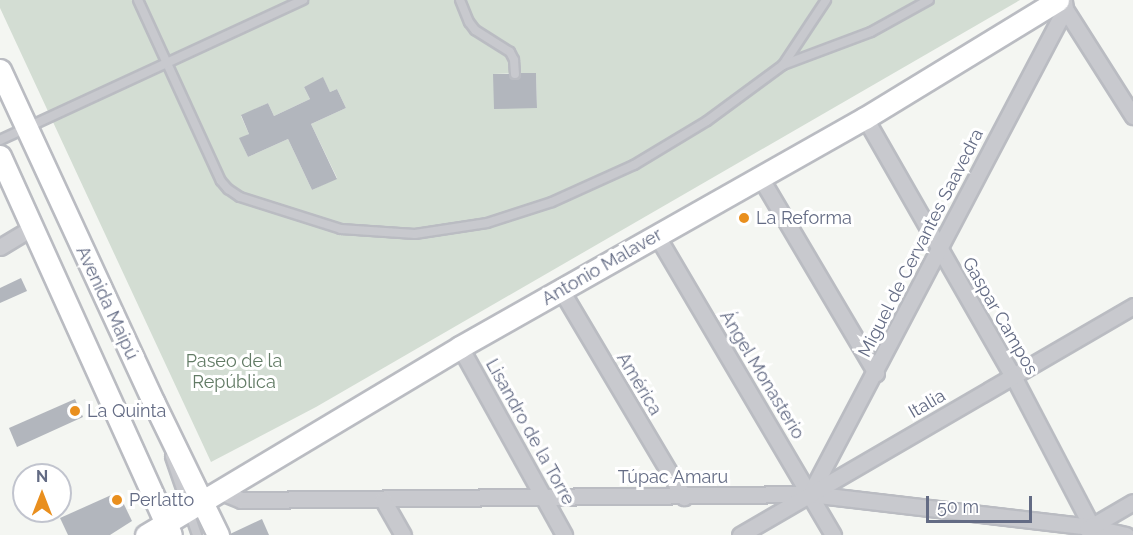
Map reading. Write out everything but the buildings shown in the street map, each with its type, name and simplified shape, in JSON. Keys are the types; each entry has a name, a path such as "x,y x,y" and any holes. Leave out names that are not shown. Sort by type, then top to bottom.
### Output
{"street":[{"path":"1062,3 1133,116"},
{"name":"Antonio Malaver","path":"146,535 169,529 203,500 460,347 865,118 1062,3"},
{"name":"Miguel de Cervantes Saavedra","path":"810,494 876,373 1062,3"},
{"name":"Avenida Maipú","path":"0,70 154,404 203,500 218,535"},
{"name":"Gaspar Campos","path":"865,118 938,249 1013,376 1094,531"},
{"name":"Avenida Maipú","path":"0,156 169,529"},
{"path":"760,177 876,373"},
{"path":"0,247 32,228"},
{"name":"Ángel Monasterio","path":"657,236 832,535"},
{"name":"América","path":"561,290 684,497"},
{"name":"Italia","path":"740,535 1133,306"},
{"name":"Lisandro de la Torre","path":"460,347 564,535"},
{"name":"Túpac Amaru","path":"203,500 810,494 1126,535"},
{"path":"384,500 403,535"},
{"path":"1077,535 1094,531 1133,502"}],"lane":[{"path":"138,0 220,181 228,189 240,197 341,229 415,234 487,223 552,202 634,165 706,121 783,65 871,32 929,0"},
{"path":"0,140 303,0"},
{"path":"460,0 475,30 510,52 514,60 515,74"},
{"path":"783,65 826,0"},
{"path":"197,535 203,500"}],"green space":[{"name":"Paseo de la República","path":"0,0 1020,0 316,407 211,462 0,8","holes":["536,73 537,108 493,74","323,78 330,92 337,89 346,108 311,124 337,178 312,190 288,139 248,157 240,139 249,134 241,116 268,103 274,116 310,99 304,87"]}],"place":[{"name":"La Reforma","path":"744,218"},
{"name":"La Quinta","path":"75,411"},
{"name":"Perlatto","path":"117,500"}]}
